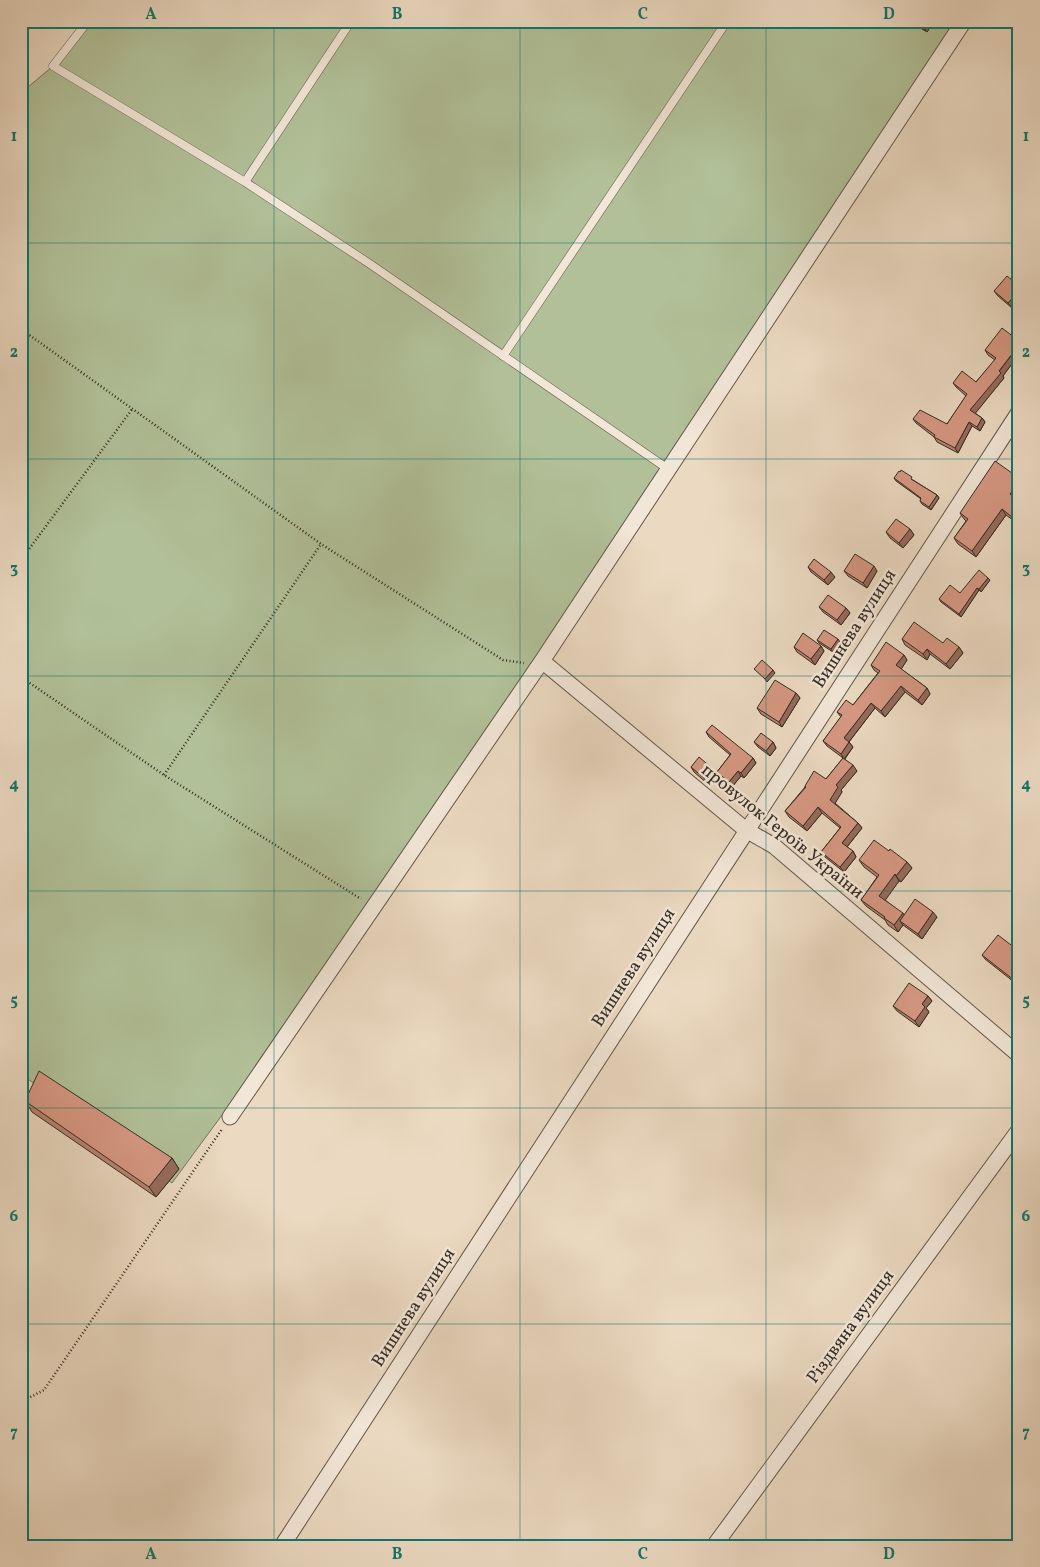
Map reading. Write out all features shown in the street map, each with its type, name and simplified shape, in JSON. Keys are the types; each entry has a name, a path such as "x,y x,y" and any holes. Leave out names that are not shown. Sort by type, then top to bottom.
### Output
{"street":[{"path":"230,1117 542,661 964,21"},
{"name":"Вишнева вулиця","path":"282,1546 1019,412"},
{"name":"провулок Героїв України","path":"542,661 746,830 774,846 1019,1055"},
{"name":"Різдвяна вулиця","path":"714,1546 1019,1130"}],"lane":[{"path":"88,21 52,66 245,182 370,264 668,469"},
{"path":"245,182 351,21"},
{"path":"503,356 727,21"}],"path":[{"path":"21,329 321,544 503,660 535,665 542,661"},
{"path":"21,560 133,408"},
{"path":"164,775 321,544"},
{"path":"21,677 164,775 360,899 380,898"},
{"path":"21,1402 44,1390 230,1117"}],"green space":[{"path":"88,21 964,21 369,915 172,1183 21,1074 21,93 53,66"}],"building":[{"path":"917,21 931,21 925,30 915,23"},
{"path":"1007,276 1019,286 1019,291 1008,303 994,291"},
{"path":"1002,328 1019,341 1019,345 999,371 1001,373 970,410 982,418 977,427 969,422 955,448 934,437 935,435 913,419 920,410 947,424 967,394 953,383 962,371 976,382 996,358 985,350"},
{"path":"995,461 1019,478 1019,482 1010,494 1019,501 1019,508 1012,517 1002,509 972,551 954,538 968,519 960,513"},
{"path":"901,470 912,477 911,479 937,495 929,507 920,501 921,498 894,478"},
{"path":"896,519 910,529 899,543 886,532"},
{"path":"855,554 874,566 863,583 844,571"},
{"path":"814,559 831,572 824,580 808,567"},
{"path":"979,570 988,578 979,589 977,588 959,614 939,599 950,585 960,593"},
{"path":"828,595 846,608 837,620 819,607"},
{"path":"914,622 943,643 947,638 959,647 946,664 927,649 923,654 902,639"},
{"path":"824,630 838,639 831,649 817,640"},
{"path":"803,633 821,646 811,659 794,647"},
{"path":"886,642 904,655 896,665 927,688 918,700 901,686 881,711 871,703 844,738 849,742 841,754 823,741 842,715 837,712 846,700 853,705 880,671 871,665"},
{"path":"762,660 773,670 765,679 754,669"},
{"path":"775,680 796,693 779,722 757,708"},
{"path":"712,725 753,758 741,773 738,771 729,782 717,772 731,754 706,732"},
{"path":"761,733 773,742 766,751 754,742"},
{"path":"699,757 713,769 704,778 691,767"},
{"path":"843,758 853,765 836,785 838,787 830,800 858,823 842,843 853,851 840,867 821,852 841,827 818,807 803,826 785,811 806,787 814,771 826,779"},
{"path":"874,840 907,862 896,876 895,874 879,896 903,913 894,925 861,900 879,875 859,860"},
{"path":"915,899 933,912 918,934 900,921"},
{"path":"998,935 1019,951 1019,984 982,955"},
{"path":"909,983 928,996 922,1004 925,1007 915,1021 893,1006"},
{"path":"1019,991 1019,1001 1014,999"},
{"path":"39,1071 172,1158 149,1187 25,1101"}]}
